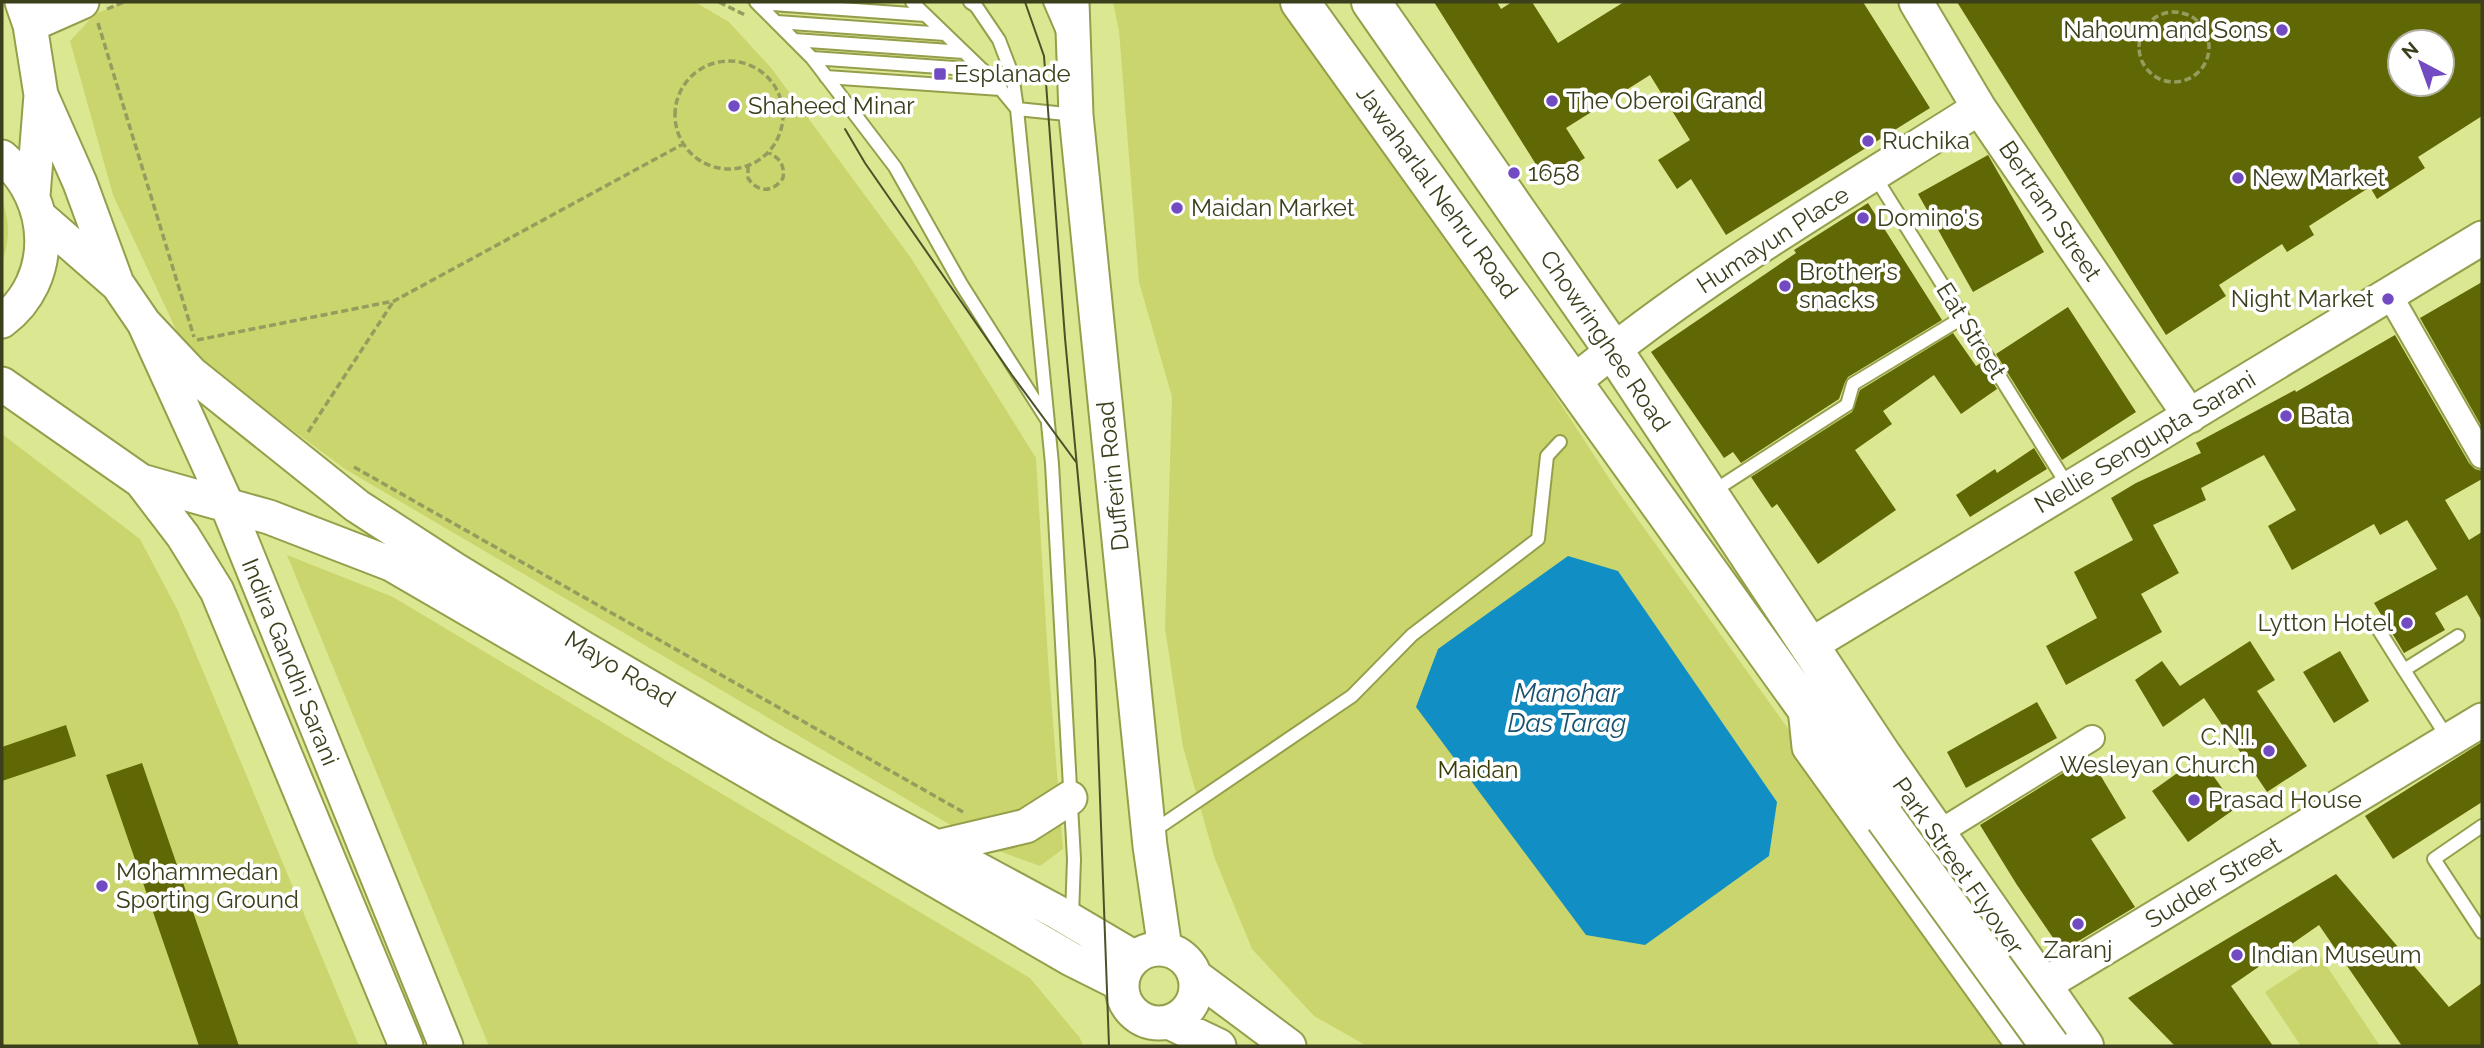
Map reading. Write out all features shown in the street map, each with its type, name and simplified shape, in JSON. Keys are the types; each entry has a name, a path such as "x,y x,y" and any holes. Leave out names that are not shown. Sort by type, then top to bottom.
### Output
{"main road":[{"name":"Dufferin Road","path":"1072,2 1076,115 1149,834 1140,964"},
{"name":"Jawaharlal Nehru Road","path":"1300,2 1574,382"},
{"name":"Chowringhee Road","path":"1371,2 1613,349 1834,684"},
{"name":"Bertram Street","path":"1916,2 1979,108 2190,416"},
{"path":"2,321 29,290 41,255 37,206 41,95 26,13 94,9"},
{"path":"41,95 80,183 118,285"},
{"name":"Humayun Place","path":"1574,382 1613,349 1703,283 1979,108"},
{"path":"2,157 16,169 37,206 118,285"},
{"name":"Nellie Sengupta Sarani","path":"1809,646 2482,238"},
{"name":"Indira Gandhi Sarani","path":"118,285 144,323 227,505 446,1046"},
{"name":"Mayo Road","path":"144,323 192,374 357,506 454,569 765,754 1072,920 1140,964"},
{"name":"Chowringhee Road","path":"1574,382 1805,708"},
{"path":"2,384 141,481"},
{"name":"Indira Gandhi Sarani","path":"141,481 183,536 217,591 406,1046"},
{"name":"Mayo Road","path":"141,481 269,517 391,564 1070,959 1140,964"},
{"path":"1834,684 1864,704 2099,1046"},
{"name":"Park Street Flyover","path":"1834,684 1898,807 2050,1046"},
{"path":"1805,708 1809,747 2024,1046"},
{"name":"Park Street Flyover","path":"1805,708 1898,807 2084,1046"},
{"name":"Sudder Street","path":"2052,980 2482,720"},
{"path":"937,847 1026,826 1070,798"},
{"path":"1219,1046 1160,1031 1127,1007 1140,964 1184,958 1195,976 1289,1046"},
{"path":"1160,1031 1191,1007 1195,997 1195,976"}],"street":[{"path":"2389,294 2482,456"},
{"path":"1948,827 2092,738"}],"lane":[{"path":"757,2 925,15"},
{"path":"757,2 812,58 895,167 961,284 1048,421"},
{"path":"912,2 983,70 1017,108 1076,115"},
{"path":"970,2 976,6 999,40 1012,74 1017,108 1048,421 1074,859 1072,920"},
{"path":"1049,2 1074,54"},
{"path":"777,22 945,34"},
{"path":"794,40 964,52"},
{"path":"812,58 983,70"},
{"path":"826,77 1001,89"},
{"name":"Eat Street","path":"1873,175 2069,487"},
{"path":"1709,494 1847,405 1853,384 1962,318"},
{"path":"1149,834 1352,696 1412,635 1538,539 1547,456 1559,442"},
{"path":"2377,627 2449,740"},
{"path":"2404,670 2458,636"},
{"path":"2482,826 2434,859 2482,932"}],"path":[{"path":"124,2 94,9 195,340 206,348"},
{"path":"2165,13 2184,13 2201,23 2209,41 2210,51 2202,69 2194,76 2168,82 2151,74 2145,67 2141,59 2140,40 2143,31 2155,17 2165,13"},
{"path":"734,60 749,63 768,75 779,92 784,107 783,124 778,139 768,153 748,166 729,170 711,166 695,157 683,144 676,128 674,110 683,86 701,68 717,61 734,60"},
{"path":"195,340 394,301 683,144"},
{"path":"748,166 748,178 756,188 768,190 774,187 782,178 783,165 768,153"},
{"path":"318,439 308,432 394,301"},
{"path":"346,463 971,816"}],"green space":[{"path":"123,2 695,2 729,22 772,69 911,258 1036,458 1063,849 1040,866 988,847 345,469 186,351 113,195 70,41 95,14"},
{"name":"Maidan","path":"1113,2 1299,2 1616,489 2016,1046 1367,1046 1314,1016 1252,949 1215,859 1183,747 1165,628 1172,397 1139,282 1119,31"},
{"path":"2,200 8,231 2,262"},
{"path":"2,434 140,539 178,611 359,1046 2,1046"},
{"path":"287,555 393,597 1030,978 1080,1038 1083,1046 489,1046"},
{"path":"2320,956 2380,1046 2301,1046 2265,992"}],"water":[{"name":"Manohar Das Tarag","path":"1568,556 1618,571 1777,802 1769,856 1645,945 1586,935 1416,707 1438,649"}],"building":[{"name":"The Oberoi Grand","path":"1434,2 1497,2 1501,9 1512,2 1532,2 1558,43 1624,2 1863,2 1930,108 1726,235 1691,179 1677,189 1658,160 1690,140 1650,75 1566,128 1585,158 1547,182"},
{"name":"New Market","path":"1957,2 2482,2 2482,116 2418,157 2425,168 2377,199 2370,187 2309,226 2314,235 2287,252 2282,244 2219,285 2226,296 2166,335"},
{"path":"1988,155 2044,252 1973,292 1918,194"},
{"path":"1868,203 1942,320 1848,377 1839,399 1741,463 1733,452 1724,458 1651,352 1796,253 1794,250"},
{"path":"2482,282 2482,427 2420,318"},
{"path":"2068,307 2136,412 2062,460 1996,354"},
{"path":"1953,333 1976,366 1981,363 1997,389 1961,414 1934,375 1883,411 1892,424 1855,450 1896,510 1818,564 1777,504 1772,508 1751,477 1852,412 1860,390"},
{"path":"2395,335 2469,463 2482,471 2482,479 2445,500 2469,540 2482,532 2482,621 2467,595 2435,613 2445,630 2404,653 2374,603 2437,569 2407,520 2380,535 2374,524 2292,570 2268,526 2296,510 2264,455 2201,488 2206,500 2153,525 2179,573 2141,594 2162,632 2066,685 2046,646 2097,618 2074,572 2133,540 2111,498 2136,483 2201,453 2196,443 2295,390 2296,392"},
{"path":"2034,448 2047,469 1970,517 1956,495 1995,469 1997,473"},
{"path":"2250,641 2275,680 2257,691 2307,766 2267,792 2204,698 2163,727 2135,680 2162,661 2180,686"},
{"path":"2340,651 2369,701 2334,723 2303,672"},
{"path":"2037,702 2057,738 1966,788 1947,752"},
{"path":"66,725 76,756 2,781 2,747"},
{"path":"2482,742 2482,802 2393,859 2365,816"},
{"name":"Prasad House","path":"2200,757 2236,808 2188,842 2152,791"},
{"path":"2090,758 2126,818 2091,839 2135,907 2062,951 1980,825"},
{"path":"142,763 239,1046 199,1046 106,775"},
{"name":"Indian Museum","path":"2336,874 2449,1007 2482,983 2482,1046 2402,1046 2319,925 2231,986 2273,1046 2175,1046 2128,998"}],"tram line":[{"path":"1025,2 1044,56 1065,338 1095,660 1109,1046"},
{"path":"845,129 865,163 1012,375 1076,462"}],"place":[{"name":"Nahoum and Sons","path":"2282,30"},
{"name":"Esplanade","path":"940,74"},
{"name":"The Oberoi Grand","path":"1552,101"},
{"name":"Shaheed Minar","path":"734,106"},
{"name":"Ruchika","path":"1868,141"},
{"name":"1658","path":"1514,173"},
{"name":"New Market","path":"2238,178"},
{"name":"Maidan Market","path":"1177,208"},
{"name":"Domino's","path":"1863,218"},
{"name":"Brother's snacks","path":"1785,286"},
{"name":"Night Market","path":"2388,299"},
{"name":"Bata","path":"2286,416"},
{"name":"Lytton Hotel","path":"2407,623"},
{"name":"C.N.I. Wesleyan Church","path":"2269,751"},
{"name":"Prasad House","path":"2194,800"},
{"name":"Mohammedan Sporting Ground","path":"102,886"},
{"name":"Zaranj","path":"2078,924"},
{"name":"Indian Museum","path":"2237,955"}]}
